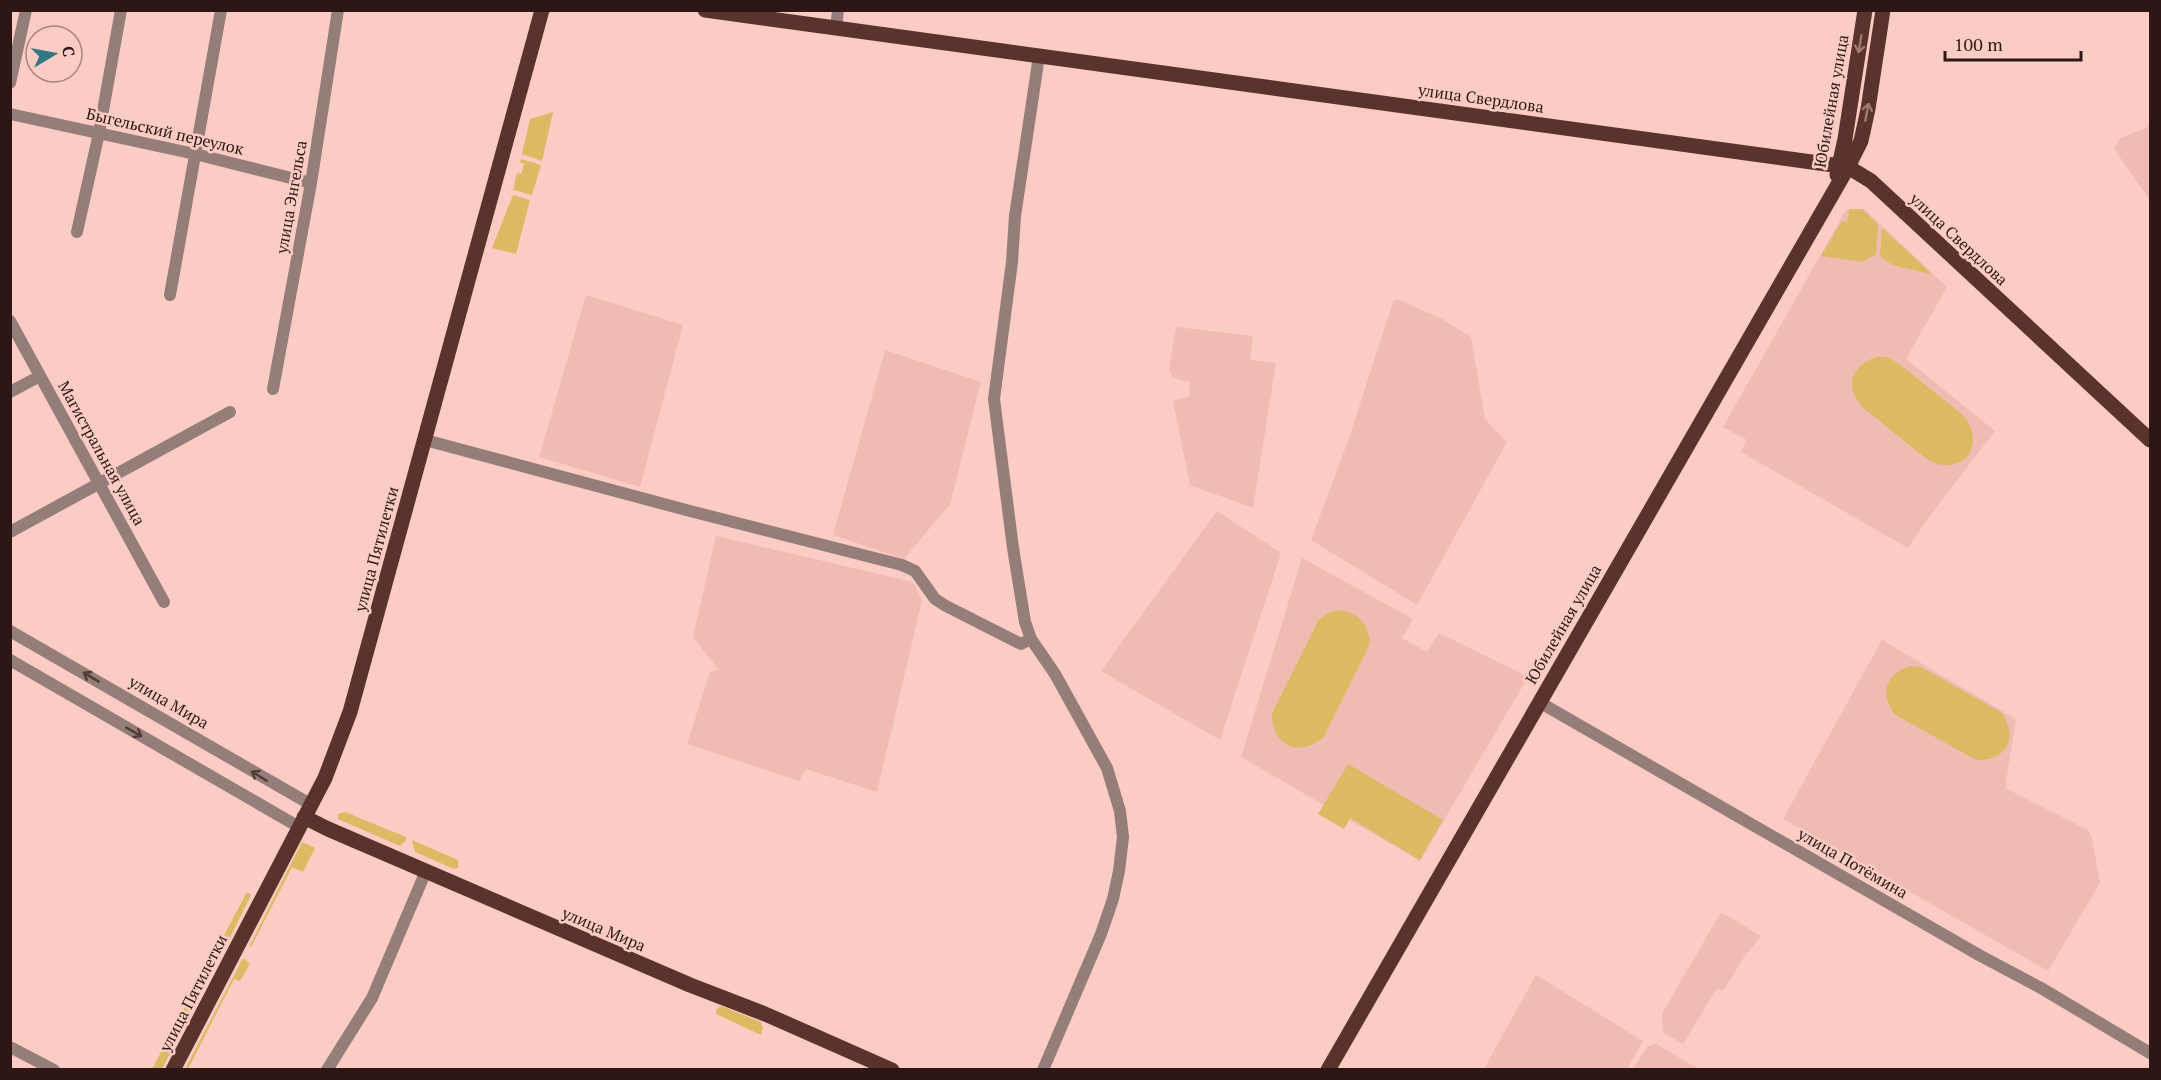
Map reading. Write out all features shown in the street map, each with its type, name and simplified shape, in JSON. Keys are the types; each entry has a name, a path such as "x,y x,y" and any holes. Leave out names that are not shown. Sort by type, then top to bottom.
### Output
{"main road":[{"name":"улица Пятилетки","path":"173,1070 331,765 350,712 542,10"},
{"name":"улица Свердлова","path":"705,10 1844,166 1870,181 2151,440"},
{"name":"Юбилейная улица","path":"1844,166 1865,10"},
{"name":"Юбилейная улица","path":"1328,1070 1831,198 1844,166 1861,141 1869,109 1883,10"},
{"name":"улица Мира","path":"304,816 328,830 708,993 765,1014 892,1070"}],"street":[{"path":"10,83 26,10"},
{"path":"77,232 99,133 121,10"},
{"path":"170,295 221,10"},
{"name":"улица Энгельса","path":"273,389 311,183 338,10"},
{"path":"836,28 838,10"},
{"path":"1039,56 1015,216 1012,262 994,399 1025,622 1031,639 1055,674 1107,768 1120,811 1123,837 1113,899 1043,1070"},
{"name":"Быгельский переулок","path":"10,114 195,154 311,183"},
{"name":"Магистральная улица","path":"10,321 164,602"},
{"path":"10,392 40,376"},
{"path":"10,532 230,412"},
{"path":"425,440 902,565 915,572 935,598 946,606 1021,644 1031,639"},
{"name":"улица Мира","path":"10,631 304,816"},
{"name":"улица Мира","path":"10,660 304,816"},
{"name":"улица Потёмина","path":"1539,702 2151,1053"},
{"path":"327,1070 372,998 426,871"},
{"path":"10,1047 54,1070"}],"shaded area":[{"path":"553,112 542,161 522,154 530,119"},
{"path":"2150,126 2150,200 2114,149 2120,138"},
{"path":"521,159 541,165 532,195 513,190 517,173 521,174 524,164 520,162"},
{"path":"513,195 530,200 516,254 492,248"},
{"path":"1849,209 1862,209 1878,224 1876,254 1862,262 1821,256 1842,221 1847,222"},
{"path":"1864,209 1947,287 1906,359 1995,431 1908,548 1741,452 1747,440 1723,427 1846,210"},
{"path":"1882,228 1930,274 1892,265 1880,256"},
{"path":"586,295 683,325 640,487 539,457"},
{"path":"1397,299 1442,319 1471,337 1485,419 1507,442 1417,605 1311,540 1348,441 1393,302"},
{"path":"1176,327 1253,336 1250,360 1276,363 1253,508 1190,485 1173,401 1189,396 1190,382 1173,378 1169,369"},
{"path":"885,350 981,382 950,504 904,559 833,535"},
{"path":"1877,357 1888,357 1898,363 1963,415 1970,426 1973,437 1968,456 1961,462 1951,465 1928,460 1862,407 1853,391 1853,377 1861,365"},
{"path":"1217,511 1281,553 1220,740 1101,671"},
{"path":"716,536 913,582 922,601 877,792 806,769 799,781 687,744 710,672 719,670 693,637"},
{"path":"1302,558 1413,619 1402,638 1427,652 1439,633 1528,677 1420,861 1241,757"},
{"path":"1338,610 1352,614 1362,621 1368,631 1370,644 1323,738 1304,747 1288,745 1276,733 1272,713 1319,619"},
{"path":"1882,640 2016,719 2005,788 2088,830 2092,839 2100,883 2048,971 1783,819"},
{"path":"1909,666 1921,667 2002,713 2009,731 2007,747 1995,757 1976,760 1894,714 1887,699 1887,686 1895,675"},
{"path":"1348,764 1443,820 1420,860 1350,818 1344,829 1318,814"},
{"path":"345,812 406,837 406,840 400,846 338,819 338,814"},
{"path":"412,840 458,860 458,868 454,869 415,852"},
{"path":"302,842 315,848 303,872 292,867 249,947"},
{"path":"247,892 251,895 226,946 220,952 216,950"},
{"path":"1721,912 1761,936 1744,957 1723,991 1717,988 1683,1044 1663,1033 1662,1014"},
{"path":"212,956 216,963 162,1069 152,1069"},
{"path":"243,958 250,964 240,981 234,979 188,1069 185,1069"},
{"path":"1536,975 1643,1041 1627,1069 1484,1069"},
{"path":"721,1006 761,1022 763,1028 761,1035 716,1014 717,1009"},
{"path":"1656,1044 1699,1069 1633,1069 1648,1046"}]}
